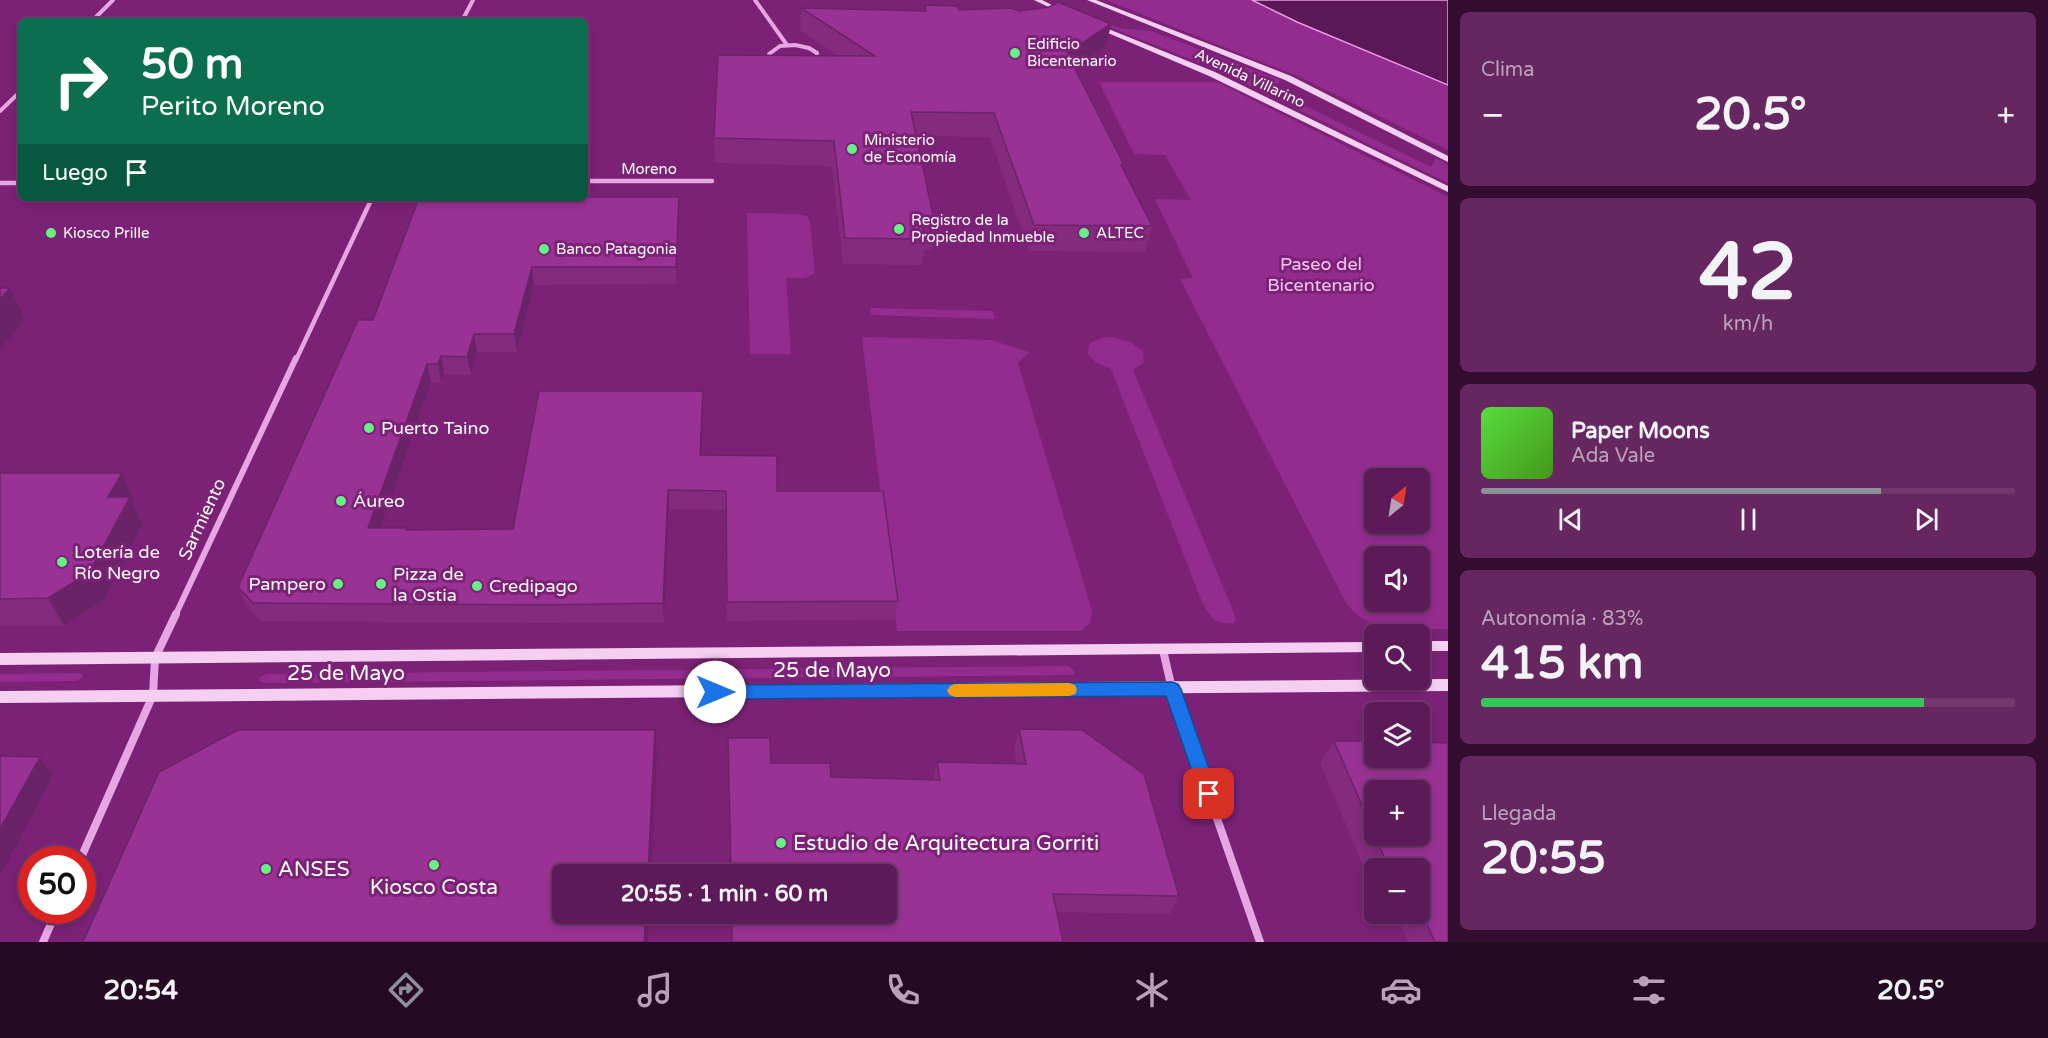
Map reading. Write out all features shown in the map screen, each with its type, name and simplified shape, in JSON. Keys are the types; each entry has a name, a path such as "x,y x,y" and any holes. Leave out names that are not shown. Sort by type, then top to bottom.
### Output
{"main road":[{"path":"1037,0 1076,18"},
{"name":"Avenida Villarino","path":"1090,0 1288,78 1448,159"},
{"name":"Avenida Villarino","path":"1086,22 1212,74 1448,189"},
{"path":"1430,646 1448,646"},
{"name":"25 de Mayo","path":"0,659 1364,647"},
{"name":"25 de Mayo","path":"0,697 1448,686"}],"street":[{"path":"95,18 113,0"},
{"path":"464,18 473,0"},
{"path":"755,0 788,45 809,48 814,50 818,56 812,62 797,65 781,63 770,58 771,51 788,45"},
{"path":"0,111 18,94"},
{"name":"Moreno","path":"588,181 712,181"},
{"path":"0,183 18,183"},
{"name":"Sarmiento","path":"86,846 153,695 155,658 371,201"},
{"path":"1163,650 1172,689 1260,942"},
{"path":"43,942 51,924"}],"green space":[{"path":"1106,0 1252,0 1298,22 1448,85 1448,150 1300,77"},
{"path":"1100,23 1126,29 1151,31 1280,80 1274,91 1431,167 1436,158 1448,165 1448,183 1218,70"},
{"name":"Paseo del Bicentenario","path":"1099,82 1217,82 1448,197 1448,629 1430,629 1430,624 1375,624 1356,614 1346,603 1180,279 1193,278 1155,199 1191,200 1165,155 1134,154"},
{"path":"747,213 796,214 807,216 810,222 815,273 805,278 786,278 791,354 750,354"},
{"path":"870,308 993,311 995,319 871,315"},
{"path":"862,337 991,340 1029,352 1018,363 1092,611 1090,622 1082,631 897,631"},
{"path":"1112,337 1130,342 1143,351 1144,362 1133,370 1236,618 1234,623 1218,622 1202,602 1111,369 1097,363 1087,353 1090,343"},
{"path":"1069,666 1075,672 1073,675 264,683 259,680 267,674"},
{"path":"80,673 83,675 82,678 76,681 0,682 0,674"}],"shaded area":[{"path":"1252,0 1448,0 1448,85 1297,22"}],"building":[{"path":"1058,2 1111,24 1067,53 1152,226 1034,225 994,113 911,112 935,224 922,224 926,239 845,238 834,141 714,138 718,55 875,56 801,8 926,11 925,5 957,6 959,10 1011,8 1019,11 1049,7"},
{"path":"588,197 679,197 676,267 532,267 514,334 474,334 467,357 441,356 438,364 427,364 368,528 513,529 539,391 703,391 700,455 777,456 777,491 883,491 898,601 727,602 726,491 668,490 663,603 542,605 253,603 238,587 358,320 373,320 418,201 588,201"},
{"path":"0,288 10,288 0,299"},
{"name":"Lotería de Río Negro","path":"0,473 122,473 108,497 130,497 89,573 48,598 0,599"},
{"path":"1019,729 1082,730 1144,774 1179,896 1053,894 1063,942 732,942 732,924 897,924 897,864 731,864 728,738 770,738 771,763 830,763 831,777 940,780 937,762 1026,764"},
{"path":"238,730 655,730 648,864 552,864 552,924 645,924 644,942 83,942 91,924 96,924 96,913 159,772"},
{"path":"1334,741 1364,741 1364,768 1430,768 1430,742 1448,743 1448,942 1435,942 1427,924 1430,924 1430,858 1385,858 1379,846 1430,846 1430,780 1364,780 1364,810"},
{"path":"0,756 40,757 0,829"}],"slow traffic":[{"path":"955,691 1069,690"}],"place":[{"name":"Edificio Bicentenario","path":"1015,53"},
{"name":"Ministerio de Economía","path":"852,149"},
{"name":"Registro de la Propiedad Inmueble","path":"899,229"},
{"name":"Kiosco Prille","path":"51,233"},
{"name":"ALTEC","path":"1084,233"},
{"name":"Banco Patagonia","path":"544,249"},
{"name":"Puerto Taino","path":"369,428"},
{"name":"Áureo","path":"341,501"},
{"name":"Lotería de Río Negro","path":"62,562"},
{"name":"Pampero","path":"338,584"},
{"name":"Pizza de la Ostia","path":"381,584"},
{"name":"Credipago","path":"477,586"},
{"name":"Estudio de Arquitectura Gorriti","path":"781,843"},
{"name":"Kiosco Costa","path":"434,865"},
{"name":"ANSES","path":"266,869"}],"route":[{"path":"715,692 1172,689 1209,794"}]}
